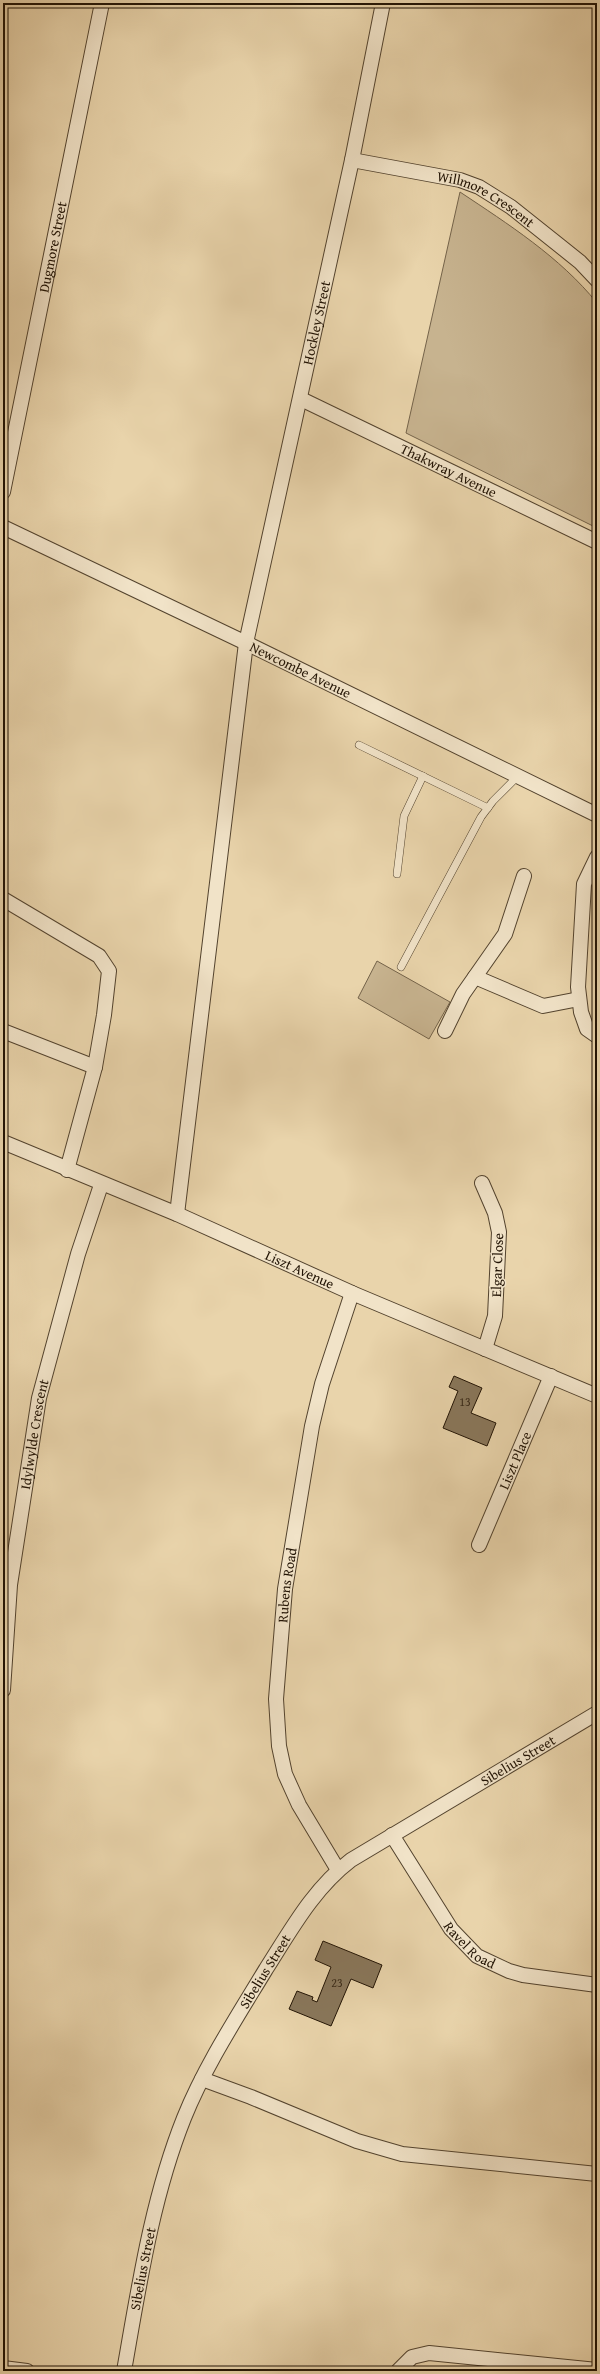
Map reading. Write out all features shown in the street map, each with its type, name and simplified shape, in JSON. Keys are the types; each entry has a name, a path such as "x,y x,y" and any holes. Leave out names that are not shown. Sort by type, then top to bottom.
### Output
{"street":[{"name":"Dugmore Street","path":"3,492 102,3"},
{"name":"Hockley Street","path":"177,1214 246,643 301,399 384,3"},
{"name":"Willmore Crescent","path":"352,160 460,180 479,187 511,207 580,262 597,280"},
{"name":"Thakwray Avenue","path":"301,399 597,542"},
{"name":"Newcombe Avenue","path":"3,527 246,643 597,815"},
{"path":"597,857 584,884 578,987 581,1012 587,1028 597,1036"},
{"path":"445,1031 463,994 505,934 524,876"},
{"path":"3,899 99,956 106,964 109,979 95,1068 67,1170"},
{"path":"476,977 543,1006 579,999"},
{"path":"3,1031 95,1068"},
{"name":"Liszt Avenue","path":"3,1142 101,1185 177,1214 352,1293 597,1396"},
{"name":"Elgar Close","path":"482,1183 495,1213 499,1232 495,1316 485,1349"},
{"name":"Idylwylde Crescent","path":"3,1690 10,1585 39,1398 76,1261 101,1185"},
{"name":"Rubens Road","path":"338,1870 299,1805 285,1774 279,1746 276,1699 286,1582 312,1426 322,1384 352,1293"},
{"name":"Liszt Place","path":"479,1545 551,1376"},
{"name":"Sibelius Street","path":"124,2371 147,2248 167,2168 185,2117 202,2079 300,1915 318,1891 338,1870 392,1835 597,1713"},
{"name":"Ravel Road","path":"392,1835 451,1929 477,1956 509,1971 523,1975 597,1985"},
{"path":"202,2079 251,2097 357,2141 396,2152 597,2174"},
{"path":"398,2371 412,2357 429,2353 597,2370"},
{"path":"3,2368 27,2371"}],"lane":[{"path":"359,745 488,808"},
{"path":"397,874 404,816 422,776"},
{"path":"401,967 488,808 518,776"}],"shaded area":[{"path":"460,192 533,242 567,271 597,303 597,528 406,433"},
{"path":"377,961 450,1002 429,1039 358,998"}],"building":[{"path":"454,1376 482,1388 471,1413 496,1423 487,1446 443,1428 458,1391 449,1387"},
{"path":"323,1941 382,1965 373,1988 351,1979 331,2026 289,2009 297,1991 313,1997 312,2000 317,2002 331,1967 315,1960"}]}
